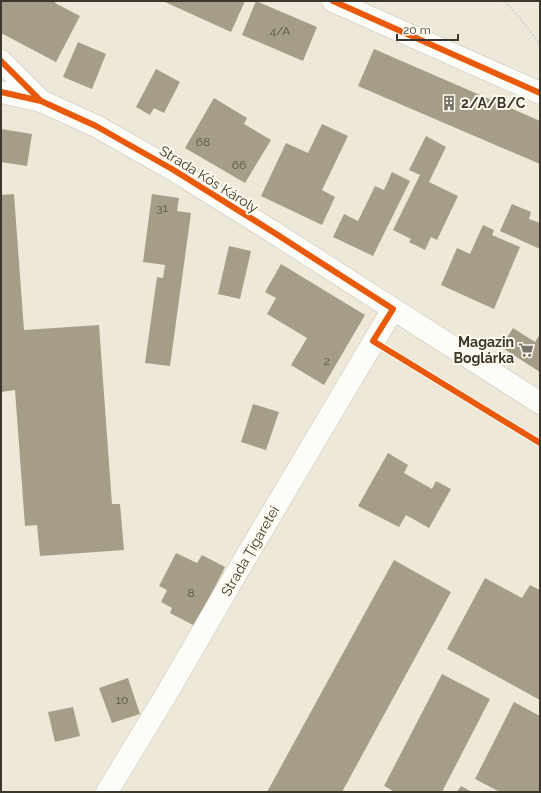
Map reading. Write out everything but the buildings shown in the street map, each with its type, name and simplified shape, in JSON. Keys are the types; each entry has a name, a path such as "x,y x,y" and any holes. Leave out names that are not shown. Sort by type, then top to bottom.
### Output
{"main road":[{"path":"333,1 540,93"},
{"path":"1,61 41,101"},
{"name":"Strada Kós Károly","path":"1,92 41,101 96,126 172,169 540,403"},
{"name":"Strada Țigaretei","path":"107,792 393,309"}],"path":[{"path":"504,1 519,17 540,44"}],"cycle path":[{"path":"333,1 540,93"},
{"path":"1,61 41,101"},
{"path":"1,92 41,101 96,126 172,169 393,309 373,341 540,443"}],"place":[{"name":"2/A/B/C","path":"449,103"},
{"name":"Magazin Boglárka","path":"526,350"}]}
